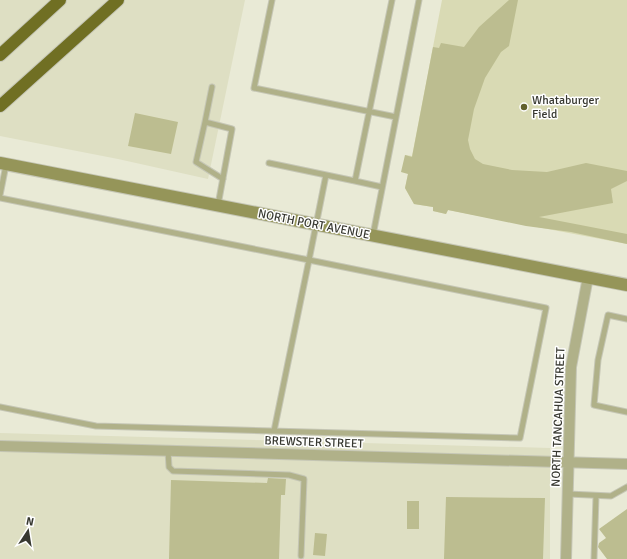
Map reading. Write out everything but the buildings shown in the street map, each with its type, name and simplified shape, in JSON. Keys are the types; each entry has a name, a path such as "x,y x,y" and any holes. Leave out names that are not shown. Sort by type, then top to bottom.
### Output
{"highway":[{"path":"0,55 60,0"},
{"path":"0,106 118,0"}],"main road":[{"name":"NORTH PORT AVENUE","path":"3,163 627,285"}],"street":[{"name":"NORTH TANCAHUA STREET","path":"566,559 571,367 588,277"},
{"name":"BREWSTER STREET","path":"0,446 627,464"}],"lane":[{"path":"272,0 254,88 396,117"},
{"path":"356,181 392,0"},
{"path":"373,235 419,0"},
{"path":"212,87 196,162 223,179"},
{"path":"205,122 232,129 218,205"},
{"path":"0,195 3,163"},
{"path":"269,163 382,187"},
{"path":"274,431 326,175"},
{"path":"0,198 546,308 520,438 96,426 0,407"},
{"path":"627,319 608,315 598,360 594,405 627,412"},
{"path":"168,451 169,468 173,472 289,475 304,479 301,556"},
{"path":"568,494 611,496 627,487"},
{"path":"594,559 596,496"}],"shaded area":[{"path":"0,0 245,0 208,179 118,159 0,136"},
{"name":"Whataburger Field","path":"442,0 627,0 627,244 448,210 446,214 433,211 433,207 414,204 405,188 408,174 405,155 412,156"},
{"path":"0,433 550,448 550,559 0,559"}],"place":[{"name":"Whataburger Field","path":"524,107"}]}
